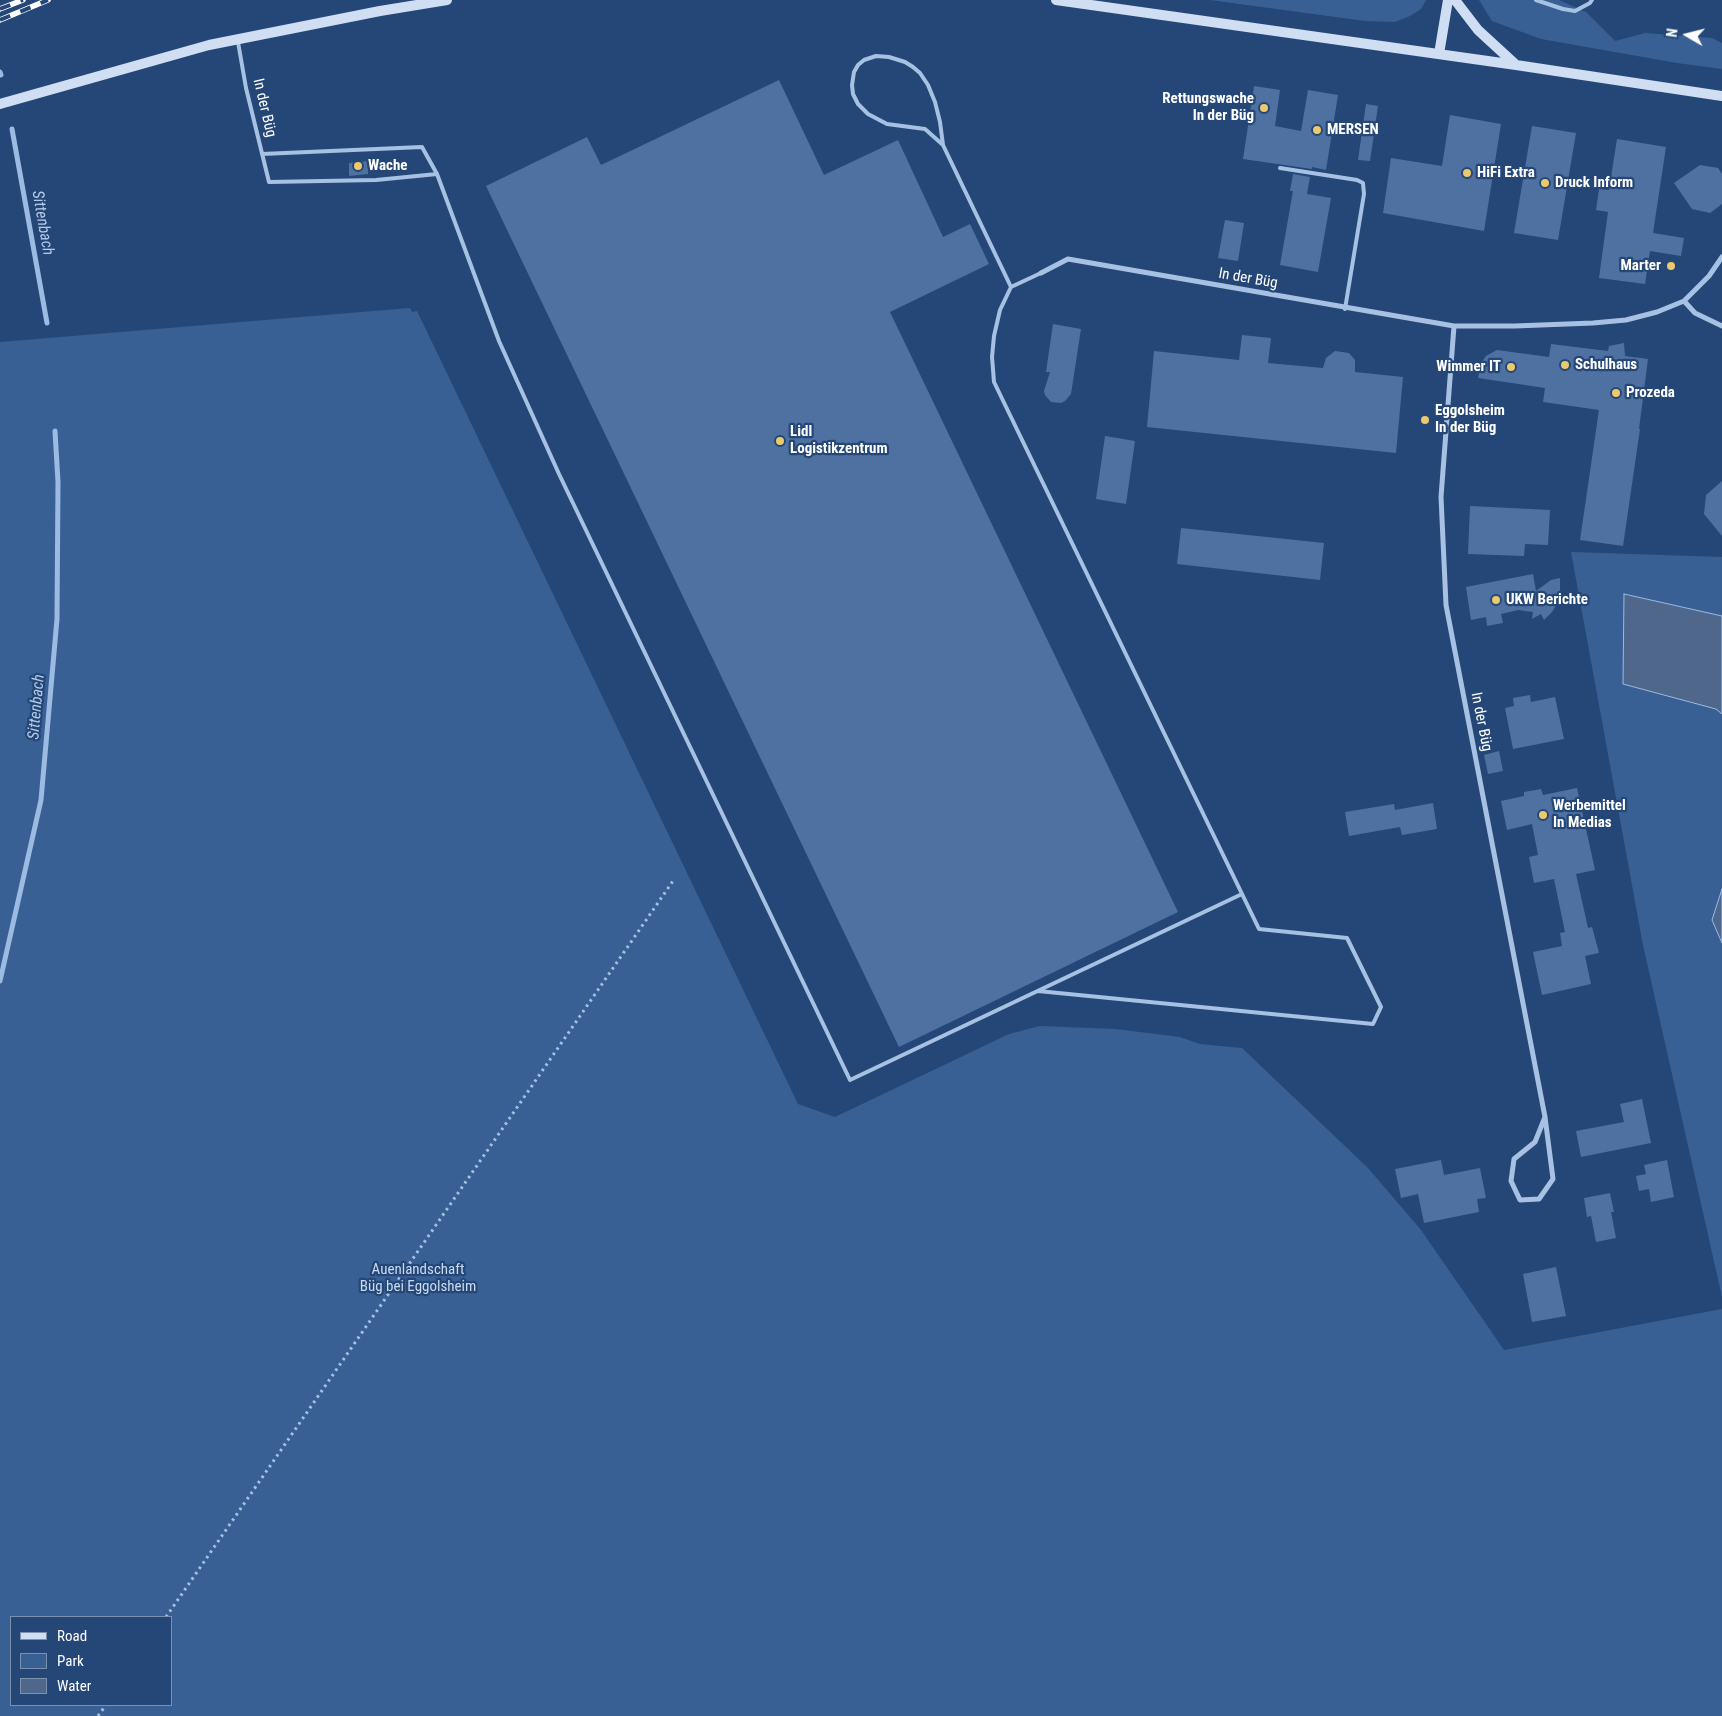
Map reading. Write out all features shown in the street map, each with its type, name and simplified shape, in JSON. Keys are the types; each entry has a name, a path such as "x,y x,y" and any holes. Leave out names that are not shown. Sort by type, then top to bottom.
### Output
{"main road":[{"path":"0,104 209,45 370,13 447,0"},
{"path":"1056,0 1516,64 1722,96"},
{"path":"1439,54 1448,0"},
{"path":"1455,0 1478,30 1516,64"}],"street":[{"name":"In der Büg","path":"1041,273 1068,259 1454,326 1515,326 1626,320 1657,312 1684,301 1709,276 1722,257"},
{"path":"1684,301 1695,313 1722,326"},
{"name":"In der Büg","path":"1454,326 1441,497 1446,605 1545,1117 1553,1179 1540,1199 1520,1200 1511,1180 1514,1159 1536,1142 1545,1117"}],"lane":[{"path":"1536,0 1556,8 1575,11 1592,0"},
{"name":"In der Büg","path":"238,39 246,88 269,182 376,180 437,174"},
{"path":"943,144 925,129 887,124 868,114 858,104 853,94 854,72 858,65 864,60 876,56 889,57 905,62 920,73 928,85 935,102 943,144 1011,286"},
{"path":"262,154 422,147 437,174 499,341 559,474 850,1080 1242,894"},
{"path":"1280,168 1357,180 1363,183 1364,194 1345,308"},
{"path":"1038,991 1373,1024 1381,1007 1347,938 1259,928 994,382 992,357 994,336 1000,310 1011,286 1041,273"}],"path":[{"path":"167,1616 673,881"}],"green space":[{"path":"1210,0 1426,0 1421,9 1395,22 1365,21"},
{"path":"1479,0 1559,0 1586,12 1615,41 1645,33 1712,38 1722,43 1722,69 1541,39 1492,21"},
{"name":"Auenlandschaft Büg bei Eggolsheim","path":"410,308 412,312 417,311 798,1104 835,1117 1009,1034 1040,1026 1115,1029 1180,1037 1200,1044 1242,1048 1368,1168 1421,1230 1504,1350 1722,1309 1722,1716 0,1716 0,342"},
{"path":"1571,552 1722,557 1722,1297 1643,945"}],"water":[{"path":"1624,594 1722,616 1722,714 1716,709 1623,684"},
{"path":"1722,889 1722,943 1712,920"}],"building":[{"name":"Lidl Logistikzentrum","path":"779,80 824,175 898,140 943,237 970,224 989,264 890,312 1178,912 899,1047 486,186 587,137 601,165"},
{"path":"1254,86 1280,90 1275,126 1301,131 1308,90 1338,95 1326,170 1243,159"},
{"path":"1366,104 1378,106 1370,161 1358,160"},
{"name":"HiFi Extra","path":"1450,115 1501,124 1484,231 1383,213 1391,158 1442,166"},
{"name":"Druck Inform","path":"1532,126 1576,133 1558,240 1514,233"},
{"path":"1617,139 1666,147 1653,233 1684,238 1681,256 1650,251 1645,284 1599,278 1608,212 1596,210 1599,189 1609,190"},
{"name":"Wache","path":"368,161 368,174 349,176 349,163"},
{"path":"1700,165 1718,168 1722,174 1722,204 1710,213 1692,209 1674,183"},
{"path":"1293,174 1310,177 1307,194 1331,198 1318,272 1280,265 1293,191 1290,191"},
{"path":"1225,220 1244,223 1238,261 1218,258"},
{"path":"1053,324 1081,329 1071,394 1061,403 1051,402 1044,391 1050,372 1046,372"},
{"path":"1242,335 1271,338 1268,363 1323,368 1326,358 1335,351 1349,353 1355,360 1355,372 1403,377 1396,453 1147,427 1154,351 1239,360"},
{"path":"1624,343 1625,356 1648,359 1623,546 1580,540 1599,410 1543,402 1545,388 1478,378 1481,363 1486,356 1497,350 1549,357 1551,344 1608,351 1609,346"},
{"path":"1105,436 1135,441 1126,504 1096,499"},
{"path":"1722,481 1722,536 1704,514 1706,495"},
{"path":"1470,506 1550,510 1548,545 1525,544 1524,556 1468,554"},
{"path":"1181,528 1324,543 1320,580 1177,564"},
{"path":"1533,574 1536,591 1551,580 1560,578 1560,593 1557,604 1544,620 1541,614 1532,619 1533,612 1518,610 1501,614 1503,623 1487,626 1486,617 1471,620 1466,587"},
{"path":"1530,695 1531,702 1555,697 1564,739 1513,749 1505,708 1514,706 1513,698"},
{"path":"1499,751 1503,771 1488,774 1484,755"},
{"path":"1577,788 1595,870 1576,874 1588,928 1592,927 1599,953 1585,956 1591,984 1542,995 1533,952 1562,946 1560,933 1565,932 1554,879 1534,883 1529,857 1538,855 1532,824 1507,830 1501,801 1524,796 1524,792 1541,789 1543,795"},
{"path":"1433,803 1437,829 1402,835 1400,827 1349,836 1345,812 1394,804 1395,810"},
{"path":"1642,1099 1651,1143 1581,1157 1576,1131 1624,1122 1620,1104"},
{"path":"1441,1160 1444,1175 1480,1168 1486,1198 1477,1199 1479,1212 1424,1223 1418,1194 1401,1198 1395,1169"},
{"path":"1667,1160 1674,1197 1651,1202 1649,1189 1639,1191 1636,1176 1646,1174 1644,1165"},
{"path":"1610,1193 1614,1212 1611,1212 1616,1238 1596,1242 1591,1216 1587,1217 1584,1198"},
{"path":"1556,1267 1566,1316 1532,1322 1523,1274"}],"waterway":[{"name":"Sittenbach","path":"12,129 47,323"},
{"name":"Sittenbach","path":"0,981 41,800 57,619 58,482 55,431"}],"railway":[{"path":"0,9 23,0"},
{"path":"0,20 48,0"}],"place":[{"name":"Rettungswache In der Büg","path":"1264,108"},
{"name":"MERSEN","path":"1317,130"},
{"name":"Wache","path":"358,166"},
{"name":"HiFi Extra","path":"1467,173"},
{"name":"Druck Inform","path":"1545,183"},
{"name":"Marter","path":"1671,266"},
{"name":"Schulhaus","path":"1565,365"},
{"name":"Wimmer IT","path":"1511,367"},
{"name":"Prozeda","path":"1616,393"},
{"name":"Eggolsheim In der Büg","path":"1425,420"},
{"name":"Lidl Logistikzentrum","path":"780,441"},
{"name":"UKW Berichte","path":"1496,600"},
{"name":"Werbemittel In Medias","path":"1543,815"}]}
